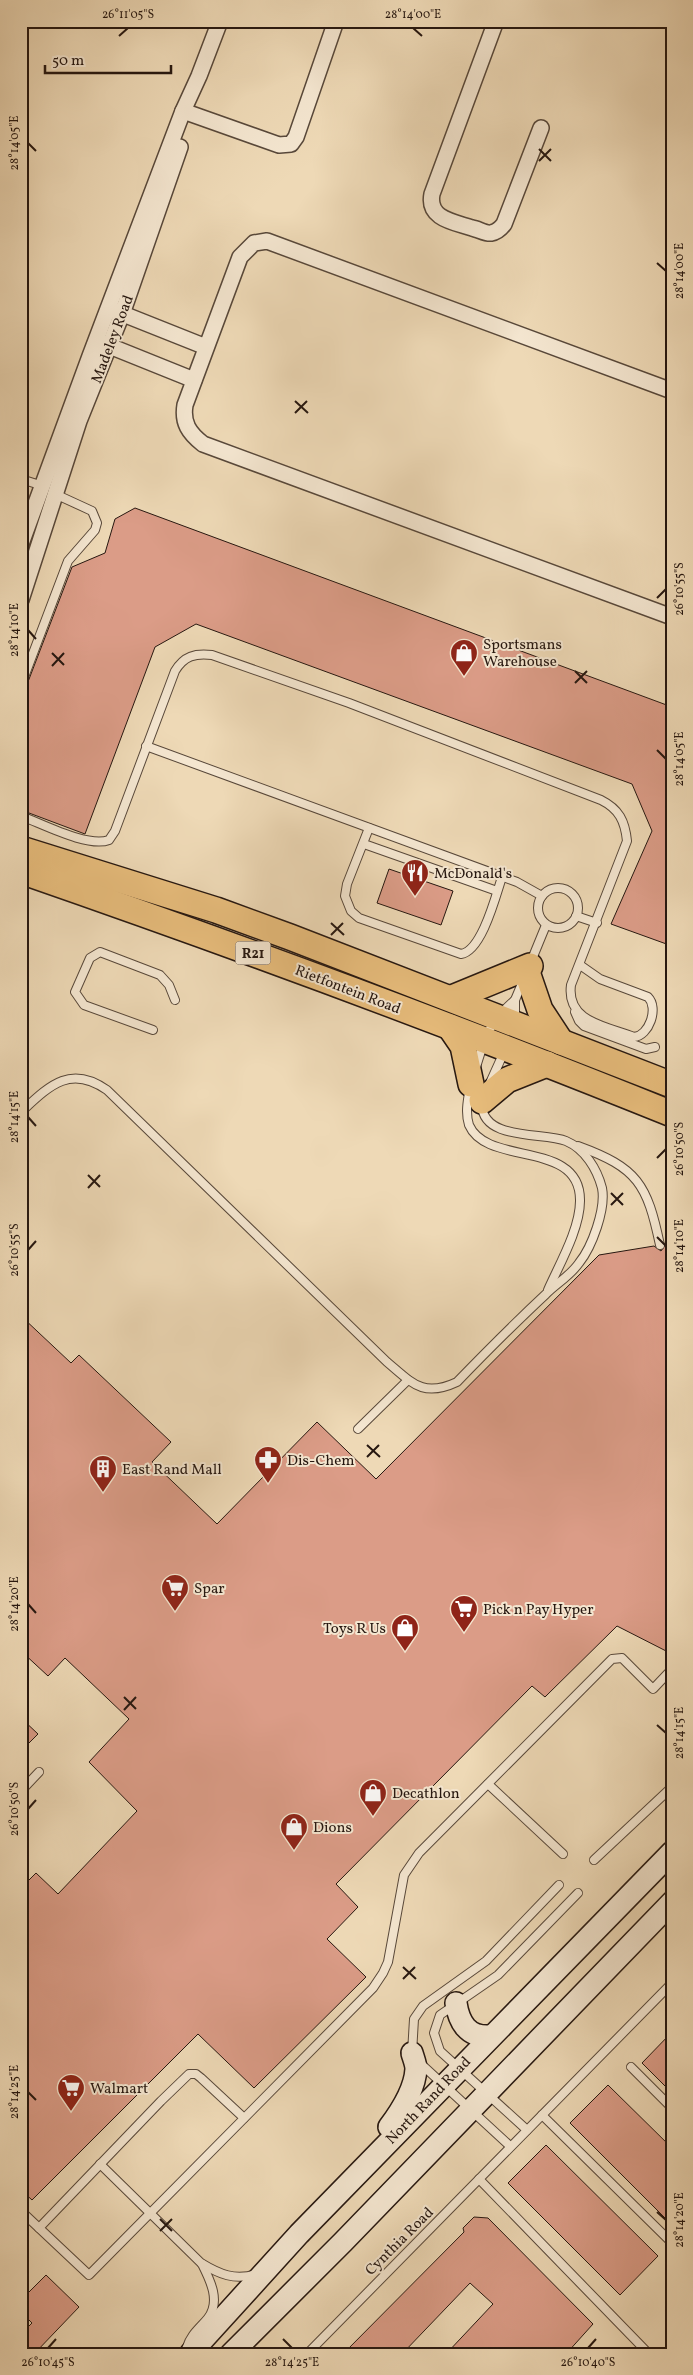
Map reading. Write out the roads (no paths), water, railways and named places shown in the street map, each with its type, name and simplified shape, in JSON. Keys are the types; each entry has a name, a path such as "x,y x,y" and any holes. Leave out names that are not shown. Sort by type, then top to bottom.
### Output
{"main road":[{"name":"Rietfontein Road","path":"21,849 216,910 452,998 547,1064 672,1114"},
{"name":"Rietfontein Road","path":"21,871 208,936 450,1027 561,1042 672,1085"},
{"path":"452,998 528,969 540,1010 561,1042"},
{"path":"450,1027 464,1046 477,1093 547,1064"},
{"name":"North Rand Road","path":"190,2354 443,2084 672,1852"},
{"path":"231,2354 672,1902"},
{"path":"456,2003 460,2022 465,2027 478,2037 490,2036"},
{"path":"341,2191 400,2112 411,2090 416,2068 412,2053"}],"street":[{"name":"Madeley Road","path":"21,600 49,490 116,311 220,21"},
{"path":"187,112 279,145 291,144 296,137 336,21"},
{"path":"496,21 432,194 430,203 434,211 441,218 490,233 498,230 504,224 541,128"},
{"path":"672,391 267,241 254,243 240,257 194,380 183,416 189,431 203,444 672,617"},
{"path":"116,311 206,347"},
{"path":"103,343 194,380"},
{"name":"Madeley Road","path":"21,544 49,490"}],"lane":[{"path":"21,478 92,511 97,523 92,534 68,561 21,684"},
{"path":"21,816 96,843 109,840 115,831 179,664 188,657 200,654 212,655 349,703 593,796 613,806 624,821 627,841 597,923 571,984 570,994 579,1021 584,1026 646,1049 654,1047"},
{"path":"146,746 502,877 542,896"},
{"path":"369,828 346,890 346,904 359,918 461,954 472,949 479,939 502,877"},
{"path":"364,844 497,892"},
{"path":"559,888 570,892 577,903 576,916 572,922 560,928 546,925 538,914 538,907 542,896 546,891 559,888"},
{"path":"576,916 597,923"},
{"path":"546,925 515,1000 504,1034 477,1093 467,1106 469,1124 478,1135 490,1143 540,1157 567,1169 578,1187 580,1201 573,1232 547,1292"},
{"path":"153,1030 84,1005 78,1000 75,992 90,958 100,952 160,975 169,985 175,1000"},
{"path":"575,1010 581,1016 634,1037 644,1033 654,1008 648,998 600,979 580,965"},
{"path":"515,1000 504,1034 477,1093 485,1116 502,1130 567,1142 607,1156 634,1176 652,1210 660,1245"},
{"path":"21,1112 48,1088 63,1080 79,1077 95,1082 107,1090 297,1276 408,1380 425,1388 442,1389 457,1382 547,1292 571,1273 581,1261 600,1216 603,1201 602,1188 592,1163 576,1147 567,1142"},
{"path":"358,1430 408,1380"},
{"path":"21,2211 88,2275 372,1988 383,1973 388,1962 398,1899 404,1875 410,1863 612,1659 622,1658 653,1689 672,1669"},
{"path":"21,1791 39,1772"},
{"path":"488,1784 562,1854"},
{"path":"594,1860 672,1787"},
{"path":"510,2146 423,2066 412,2053 414,2019 423,2006 486,1961 559,1885"},
{"path":"527,2130 460,2067 440,2051 434,2033 440,2015 498,1975 578,1892"},
{"name":"Cynthia Road","path":"307,2354 672,1983"},
{"path":"630,2067 672,2108"},
{"path":"38,2228 189,2074 196,2074 201,2078 244,2118"},
{"path":"542,2115 672,2243"},
{"path":"100,2164 201,2263 216,2273 237,2278 254,2275 270,2268"},
{"path":"479,2179 649,2354"},
{"path":"186,2354 190,2337 212,2312 213,2291 201,2263"}],"place":[{"name":"Sportsmans Warehouse","path":"464,677"},
{"name":"McDonald's","path":"415,897"},
{"name":"Dis-Chem","path":"268,1484"},
{"name":"East Rand Mall","path":"103,1493"},
{"name":"Spar","path":"175,1612"},
{"name":"Pick n Pay Hyper","path":"464,1633"},
{"name":"Toys R Us","path":"405,1652"},
{"name":"Decathlon","path":"373,1817"},
{"name":"Dions","path":"294,1851"},
{"name":"Walmart","path":"71,2112"}]}
